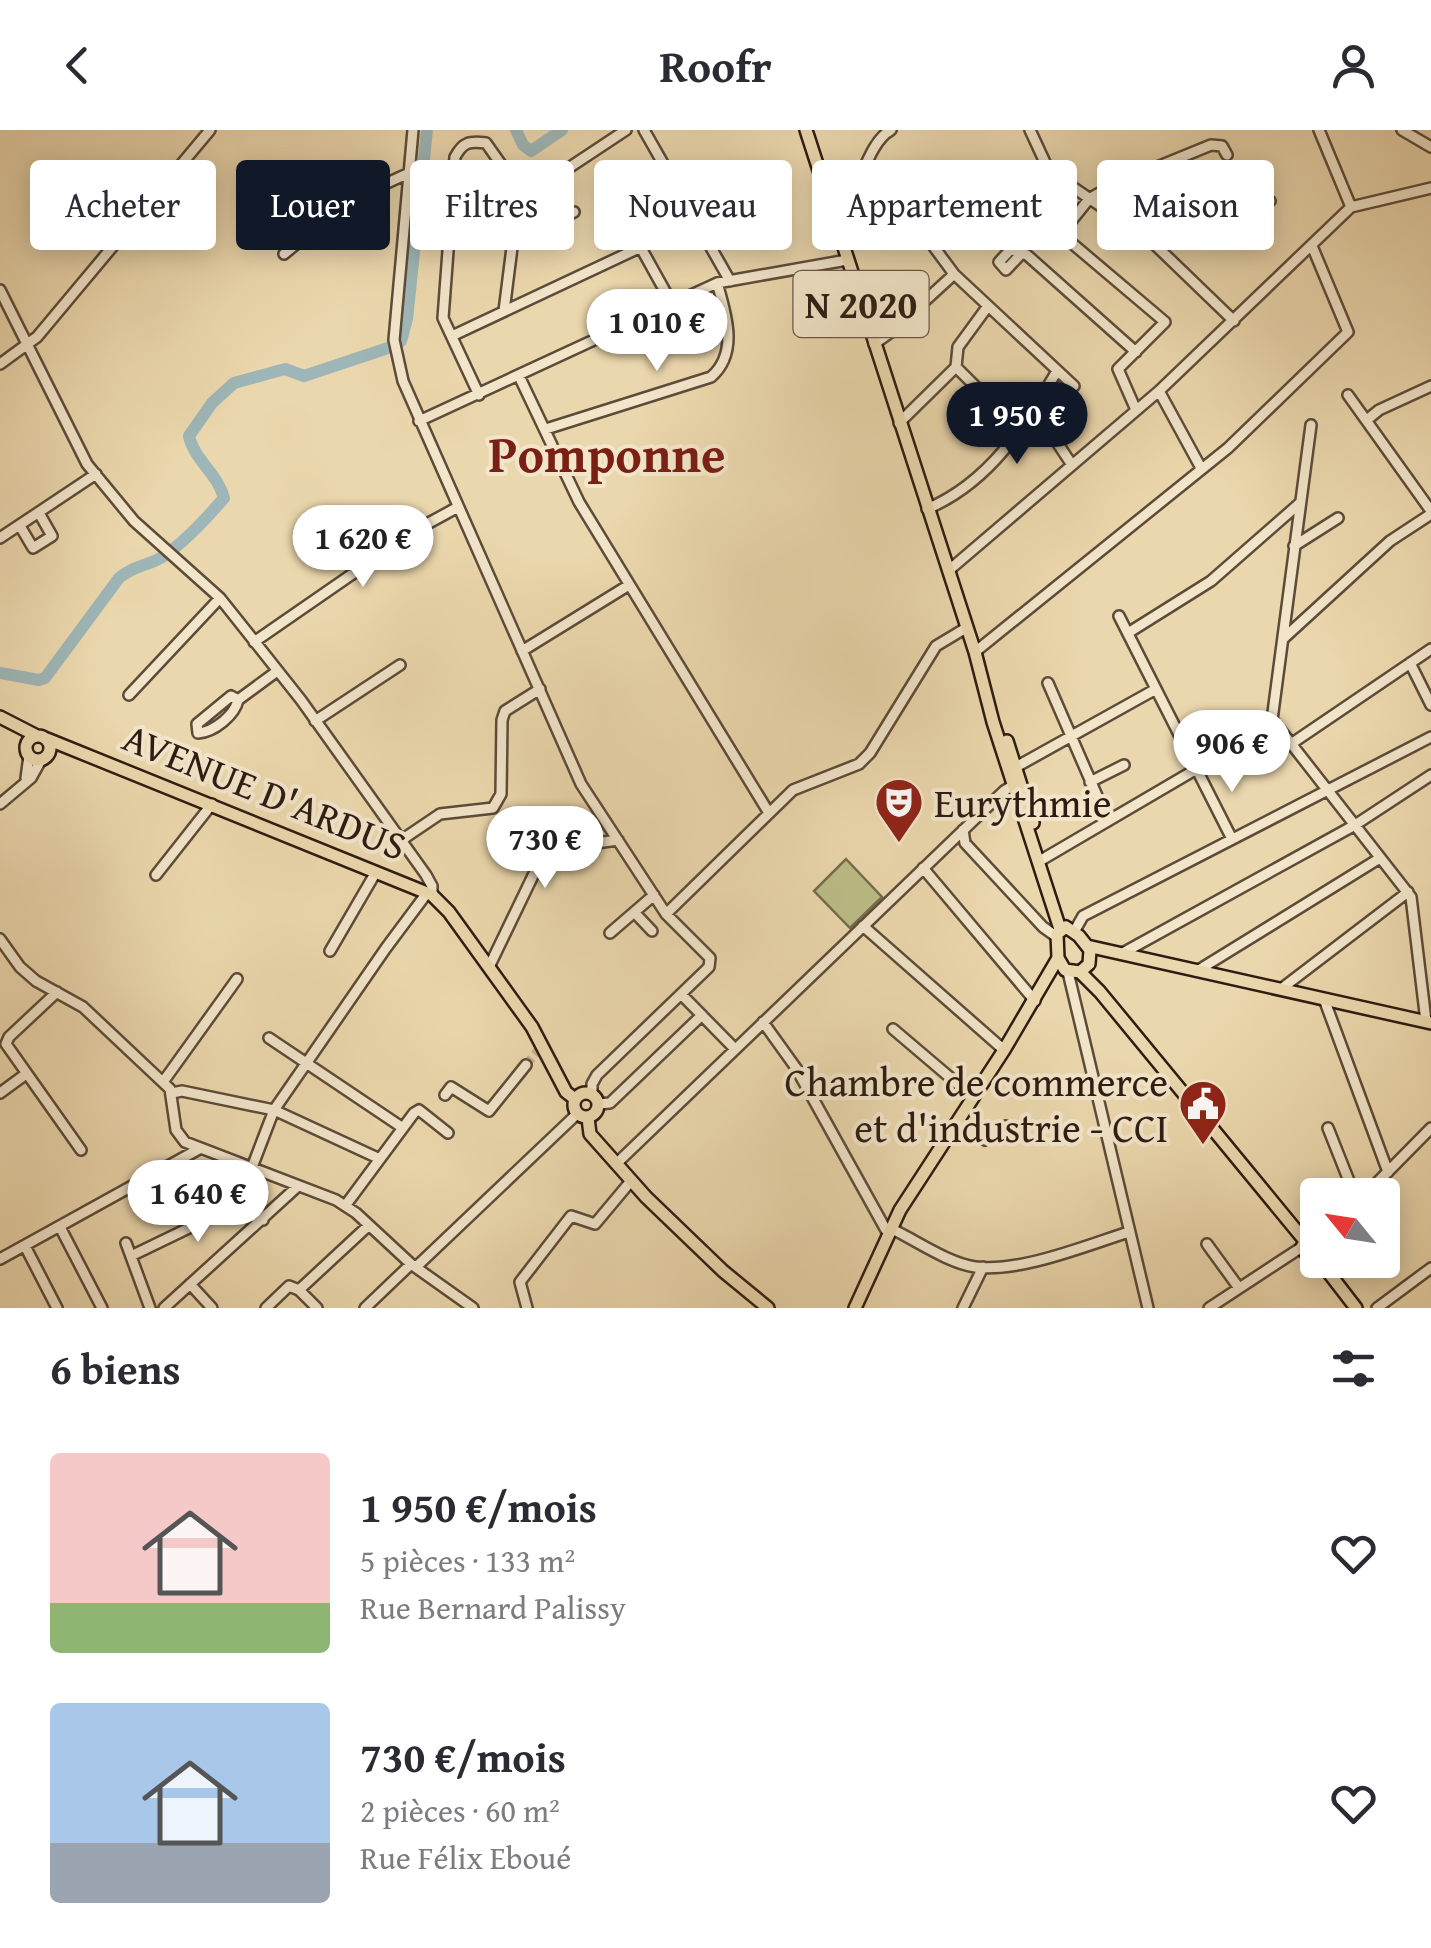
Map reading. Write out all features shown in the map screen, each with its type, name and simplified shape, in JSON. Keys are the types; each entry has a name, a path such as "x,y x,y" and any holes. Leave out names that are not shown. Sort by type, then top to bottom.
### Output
{"main road":[{"name":"N 2020","path":"806,130 816,160"},
{"name":"N 2020","path":"843,250 1012,767"},
{"name":"AVENUE D'ARDUS","path":"0,717 430,894"},
{"path":"13,723 36,755"},
{"path":"42,737 50,746 36,755 29,739 42,737"},
{"name":"AVENUE D'ARDUS","path":"36,755 73,749"},
{"path":"1012,767 1016,799 1064,931 1087,946 1428,1022"},
{"path":"855,1308 914,1186 1004,1050 1058,958 1064,931 1012,767"},
{"path":"430,894 449,912 532,1027 566,1092 575,1099 590,1134 723,1271 768,1308"},
{"path":"1038,996 1091,955 1087,946"},
{"path":"1058,958 1100,992 1300,1232"},
{"path":"575,1099 585,1093 595,1099 594,1114 582,1116"},
{"path":"1333,1278 1356,1308"}],"street":[{"path":"0,364 28,344 62,308 209,130"},
{"path":"413,130 394,340 403,381 581,784 666,914 708,955 711,964 597,1075 592,1084 595,1099 610,1103 702,1015"},
{"path":"574,165 626,130"},
{"path":"644,130 730,281"},
{"path":"870,160 881,137 891,130"},
{"path":"1030,130 1049,172 1097,205"},
{"path":"1319,130 1351,207"},
{"path":"1409,132 1431,147"},
{"path":"455,160 462,145 470,141 486,144 498,160"},
{"path":"1136,410 1118,369 1165,322 1060,234 1089,200 1113,184 1211,145 1222,146 1227,156"},
{"path":"284,254 350,200 409,173"},
{"path":"948,571 1159,392 1351,207 1431,188"},
{"path":"975,652 1228,448 1348,332 1312,246"},
{"path":"448,250 443,318 480,395"},
{"path":"504,311 512,250"},
{"path":"454,335 635,250"},
{"path":"643,250 672,302"},
{"path":"934,250 952,276 1074,386"},
{"path":"1159,250 1234,321"},
{"path":"1022,253 1136,352"},
{"path":"419,421 716,283 846,260"},
{"path":"874,344 952,276"},
{"path":"546,429 712,377 728,356 716,283"},
{"path":"0,290 55,402 96,474 134,521 220,598 316,721 432,886 274,1110 251,1170"},
{"path":"899,423 956,367 958,347 988,306"},
{"path":"956,367 1021,432"},
{"path":"927,509 994,464 1021,432 1058,371"},
{"path":"519,376 578,502 769,813"},
{"path":"1368,419 1431,386"},
{"path":"1159,392 1201,468"},
{"path":"1283,639 1390,541 1431,512 1348,395"},
{"path":"1034,409 1072,465"},
{"path":"1310,425 1272,720 1411,897 1428,1022"},
{"path":"0,538 96,474"},
{"path":"1128,634 1211,581 1302,502"},
{"path":"254,642 416,530 458,506"},
{"path":"20,526 34,548 52,536 39,512"},
{"path":"1294,547 1338,518"},
{"path":"522,651 629,585"},
{"path":"130,695 220,598"},
{"path":"1118,616 1232,839"},
{"path":"666,914 793,790 858,764 870,753 936,646 966,628"},
{"path":"1291,744 1431,649"},
{"path":"1410,664 1431,705"},
{"path":"316,721 400,665"},
{"path":"238,700 231,696 206,713 196,730 206,732 234,712 238,700 276,672"},
{"path":"1048,683 1108,821"},
{"path":"400,841 440,814 493,808 501,794 505,711 540,689"},
{"path":"1012,767 1156,689"},
{"path":"1043,859 1275,724"},
{"path":"963,830 969,847 1043,927 1064,931 1083,916 1431,737"},
{"path":"0,804 30,778 36,755"},
{"path":"1090,782 1124,765"},
{"path":"1121,954 1355,825 1431,775"},
{"path":"616,1164 1015,784"},
{"path":"156,875 212,804"},
{"path":"489,966 542,857 553,850 618,840"},
{"path":"951,841 969,847"},
{"path":"1198,971 1380,858"},
{"path":"923,868 1038,996"},
{"path":"330,951 376,872"},
{"path":"1280,990 1408,892"},
{"path":"610,934 654,895"},
{"path":"634,912 652,931"},
{"path":"863,926 1004,1050"},
{"path":"0,939 20,967 36,981 94,1015 163,1082 172,1094 176,1130 185,1142 345,1206 414,1266 473,1308"},
{"path":"1076,970 1148,1308"},
{"path":"163,1082 237,979"},
{"path":"57,992 6,1044 81,1150"},
{"path":"682,994 735,1049"},
{"path":"1324,999 1388,1172"},
{"path":"763,1022 796,1068 882,1227 963,1263 984,1267 1040,1259 1130,1232"},
{"path":"893,1029 972,1097"},
{"path":"269,1038 403,1128"},
{"path":"445,1095 451,1087 489,1110 526,1064"},
{"path":"0,1094 26,1074"},
{"path":"172,1094 182,1092 274,1110 380,1159"},
{"path":"345,1206 418,1110 448,1133"},
{"path":"365,1308 582,1116"},
{"path":"958,1120 985,1140 1006,1126"},
{"path":"1328,1128 1348,1178"},
{"path":"1381,1178 1429,1135"},
{"path":"0,1259 199,1150"},
{"path":"527,1308 520,1282 571,1216 595,1224 631,1180"},
{"path":"164,1308 298,1186"},
{"path":"131,1256 192,1226 224,1204 263,1220"},
{"path":"300,1290 368,1226"},
{"path":"60,1228 102,1308"},
{"path":"126,1243 150,1308"},
{"path":"1208,1244 1239,1288"},
{"path":"24,1246 57,1308"},
{"path":"1210,1308 1300,1247"},
{"path":"962,1308 984,1267"},
{"path":"1377,1308 1431,1268"},
{"path":"190,1284 212,1308"},
{"path":"266,1308 289,1286 300,1290 317,1308"}],"green space":[{"path":"846,859 882,897 850,928 814,891"}],"waterway":[{"path":"401,341 407,319 427,130"},
{"path":"516,130 523,145 531,151 562,130"},
{"path":"0,673 45,678 119,578 172,550 224,498 189,436 212,403 234,383 285,369 304,376 388,348"}],"tunnel":[{"path":"526,1065 542,1045"}],"place":[{"name":"Eurythmie","path":"899,844"},
{"name":"Chambre de commerce et d'industrie - CCI","path":"1203,1146"}],"district":[{"name":"Pomponne","path":"607,453"}]}
